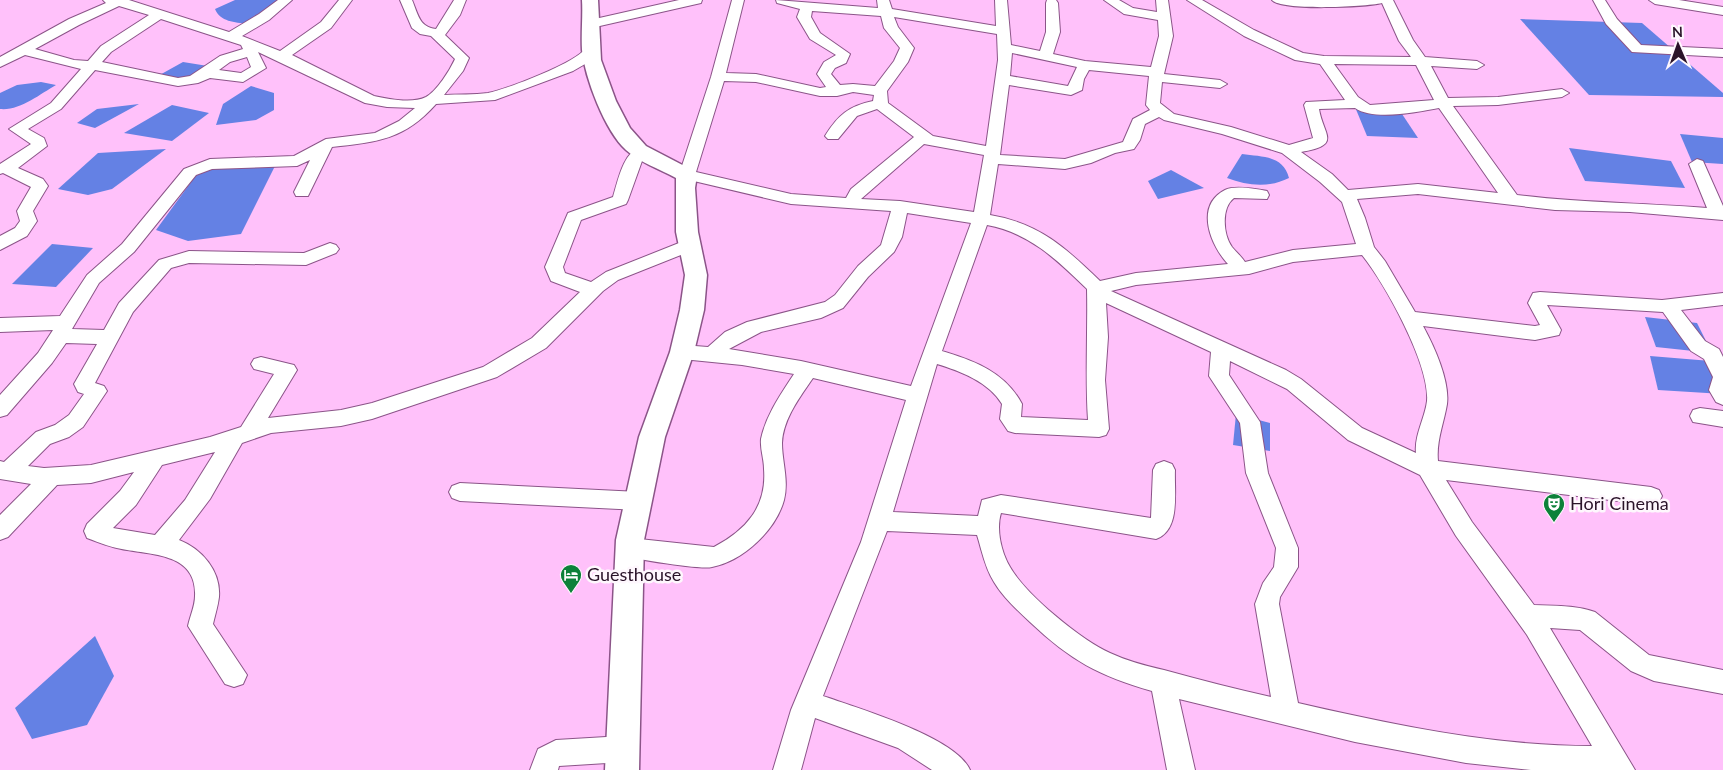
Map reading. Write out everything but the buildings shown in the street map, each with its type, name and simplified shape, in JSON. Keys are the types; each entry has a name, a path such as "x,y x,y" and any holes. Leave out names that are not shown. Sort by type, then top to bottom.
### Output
{"main road":[{"path":"590,0 591,51 598,77 620,130 626,140 641,152 687,175 685,188 686,232 696,275 692,310 682,352 652,437 630,548 623,759"}],"street":[{"path":"230,37 264,17 286,0"},
{"path":"282,56 326,25 346,0"},
{"path":"406,0 417,27 424,32 440,32"},
{"path":"0,409 45,358 94,278 128,248 190,172 210,164 297,161 331,142 363,142 382,136 413,118 432,100 461,64 462,58 448,43 439,38 440,32 460,0"},
{"path":"591,24 696,0"},
{"path":"738,0 718,77 687,175 791,199 900,206 1004,223 1045,242 1059,251 1104,295 1279,375 1294,384 1334,419 1355,434 1428,469 1651,496"},
{"path":"782,0 806,8 884,6 967,28 1045,56 1085,65 1220,84"},
{"path":"788,770 807,703 879,521 898,465 917,395 981,218 1002,79 1004,40 1001,0"},
{"path":"1110,0 1129,11 1163,9 1166,36 1152,96 1154,105 1161,112 1169,116 1253,137 1288,150 1345,195 1353,206 1366,249 1379,265 1409,318 1437,383 1437,402 1426,449 1428,469 1464,529 1528,616 1618,764"},
{"path":"1193,0 1248,33 1292,53 1324,60 1421,61 1477,65"},
{"path":"1278,0 1329,4 1378,0"},
{"path":"1386,0 1406,40 1421,61 1443,102 1511,199"},
{"path":"1598,0 1611,21 1637,49 1723,54"},
{"path":"1655,0 1723,11"},
{"path":"0,63 117,1 230,37 249,47 282,56 370,100 415,104 432,100 482,99 568,68 587,57 591,51"},
{"path":"1045,56 1053,32 1052,3"},
{"path":"833,136 843,119 852,110 880,97 901,62 907,48 891,28 884,6"},
{"path":"806,8 804,17 815,36 844,54 841,60 829,65 824,74 837,92"},
{"path":"3,168 30,154 39,146 38,141 17,129 56,106 106,49 158,14"},
{"path":"207,72 238,78 248,76 260,66 249,47"},
{"path":"23,50 73,64 172,82 185,82 207,72 225,58 249,47"},
{"path":"1324,60 1356,104"},
{"path":"1002,79 1071,91 1077,87 1077,79 1085,65"},
{"path":"546,77 572,74 598,77"},
{"path":"718,77 756,78 804,90 837,92 853,88 880,97 923,137 932,142 992,155 1054,164 1079,161 1110,149 1128,146 1137,122 1148,115 1161,112"},
{"path":"1288,150 1310,145 1320,139 1322,134 1311,105 1356,104 1371,111 1413,108 1443,102 1498,101 1562,92"},
{"path":"850,202 857,193 923,137"},
{"path":"302,192 323,147"},
{"path":"593,290 557,277 554,272 556,259 574,217 620,200 623,196 634,160 641,152"},
{"path":"1345,195 1418,189 1555,205 1630,207 1720,215 1697,164"},
{"path":"0,244 26,227 29,222 25,211 40,186 3,168"},
{"path":"1240,269 1236,260 1223,246 1218,231 1217,211 1221,202 1231,193 1261,195"},
{"path":"713,353 726,340 740,332 768,322 818,312 844,298 860,274 886,251 893,239 900,206"},
{"path":"4,470 51,477 91,474 210,445 271,425 341,418 420,396 490,372 539,343 593,290 612,276 690,245"},
{"path":"4,470 43,438 62,431 81,416 97,391 84,387 84,384 126,308 165,264 189,257 306,259 330,248"},
{"path":"1096,288 1136,279 1240,269 1293,256 1366,249"},
{"path":"931,355 971,368 993,384 1010,399 1012,404 1010,420 1015,425 1099,429 1095,380 1098,337 1096,288"},
{"path":"1409,318 1535,333 1552,330 1540,310 1538,302 1540,298 1668,306 1723,298"},
{"path":"1668,306 1698,346 1712,354 1723,377 1720,390 1723,397"},
{"path":"0,325 46,322 63,330 110,337"},
{"path":"1221,350 1219,376 1250,422 1253,454 1258,473 1287,548 1289,560 1287,569 1268,597 1267,604 1287,714"},
{"path":"682,352 713,353 808,370 917,395"},
{"path":"161,544 192,509 288,370 262,364"},
{"path":"630,548 717,557 728,551 761,524 770,512 775,491 775,466 772,451 776,425 781,411 808,370"},
{"path":"1700,416 1723,419"},
{"path":"156,457 128,498 95,531 123,540 161,544 192,558 201,571 207,593 200,626 234,675"},
{"path":"1164,470 1162,518 1160,526 1156,529 1001,504 990,507 987,531 993,560 1002,576 1076,647 1103,661 1163,682 1378,735 1460,748 1618,764"},
{"path":"0,530 51,477"},
{"path":"460,492 639,501"},
{"path":"879,521 983,526 987,531"},
{"path":"1528,616 1573,617 1586,620 1626,653 1654,669 1723,682"},
{"path":"1163,682 1181,770"},
{"path":"807,703 906,738 956,770"},
{"path":"544,770 547,758 556,752 623,759"}],"water":[{"path":"235,0 284,0 247,24 224,19 220,17 215,9"},
{"path":"1520,19 1642,23 1723,93 1723,97 1589,95"},
{"path":"183,62 214,67 195,80 156,77"},
{"path":"41,82 56,85 22,105 0,109 0,93 17,85"},
{"path":"251,86 274,93 274,110 256,120 216,125 223,104"},
{"path":"139,104 95,128 77,123 97,109"},
{"path":"172,105 209,113 172,141 124,133"},
{"path":"1355,107 1398,108 1418,138 1367,136"},
{"path":"1680,134 1723,138 1723,164 1692,162"},
{"path":"1569,148 1671,161 1685,188 1585,181"},
{"path":"166,149 112,189 88,195 58,189 98,153"},
{"path":"1242,154 1271,158 1277,161 1286,170 1289,178 1266,185 1258,185 1227,178"},
{"path":"275,166 241,234 188,241 156,230 202,167"},
{"path":"1171,170 1204,188 1158,199 1148,181"},
{"path":"52,244 93,248 56,287 12,284"},
{"path":"1645,317 1697,323 1712,353 1656,347"},
{"path":"1650,356 1723,362 1723,394 1658,390"},
{"path":"1236,414 1270,423 1270,451 1233,445"},
{"path":"95,636 114,676 87,725 32,739 15,708"}],"place":[{"name":"Hori Cinema","path":"1554,523"},
{"name":"Guesthouse","path":"571,594"}]}
